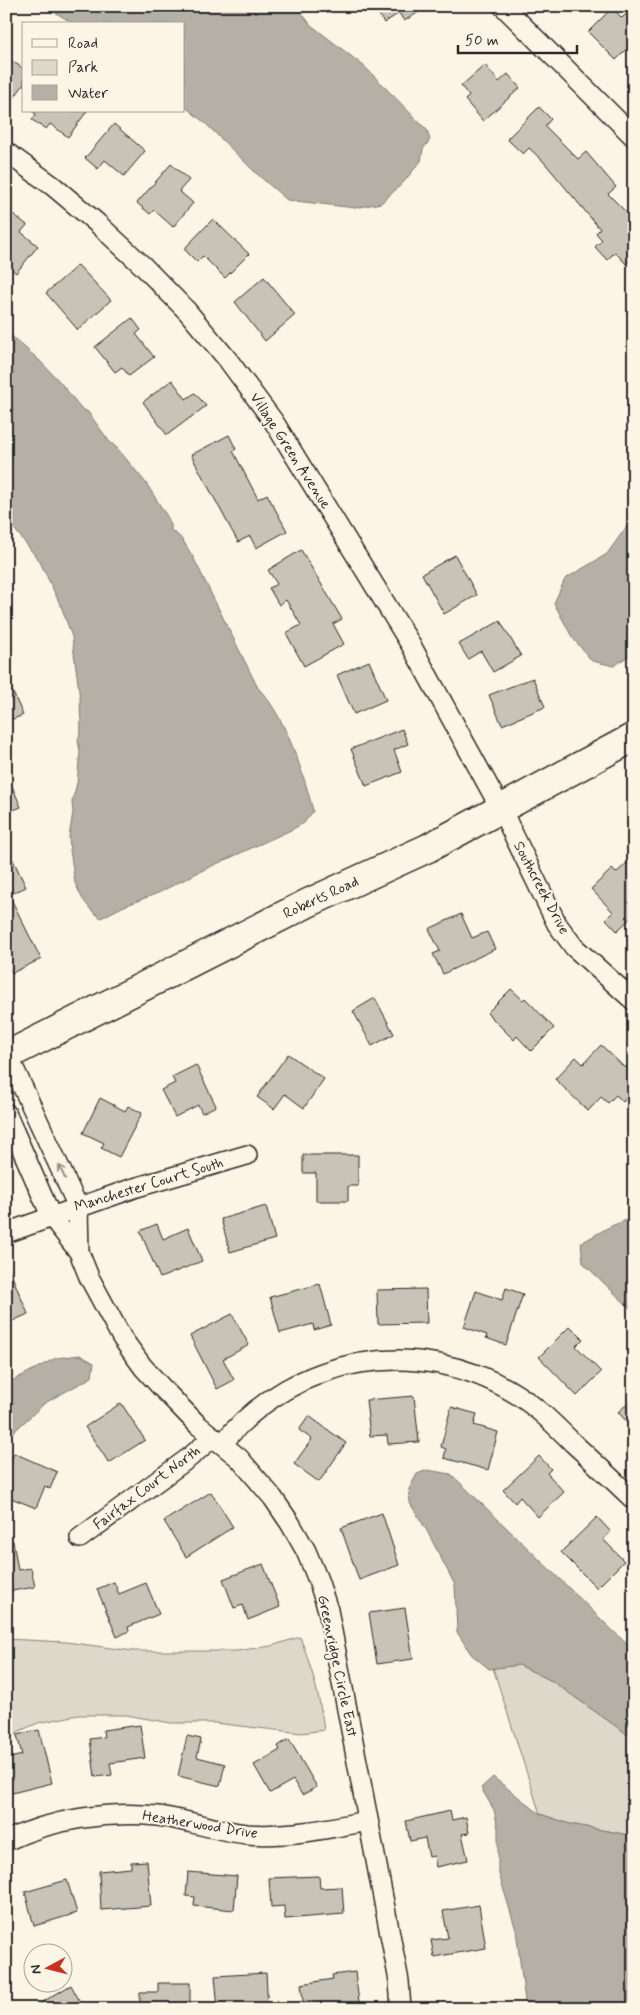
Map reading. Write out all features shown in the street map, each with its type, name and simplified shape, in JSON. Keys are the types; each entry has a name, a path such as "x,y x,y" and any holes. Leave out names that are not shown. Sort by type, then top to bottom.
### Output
{"main road":[{"name":"Roberts Road","path":"7,1054 308,903 428,848 634,737"}],"street":[{"path":"503,6 634,137"},
{"name":"Village Green Avenue","path":"6,152 60,192 123,247 187,312 228,360 274,422 336,521 416,654 502,809"},
{"name":"Southcreek Drive","path":"502,809 557,924 574,947 634,1001"},
{"name":"Greenridge Circle East","path":"7,1054 78,1207 79,1252"},
{"name":"Greenridge Circle East","path":"6,1113 51,1216 79,1252 105,1307 133,1353 163,1389 239,1458 273,1498 306,1551 328,1610 399,1981 401,2009"},
{"name":"Manchester Court South","path":"6,1233 78,1207 247,1154"},
{"name":"Fairfax Court North","path":"80,1538 190,1457 218,1440 251,1413 295,1384 322,1372 369,1362 396,1360 423,1361 463,1368 516,1394 541,1412 634,1500"},
{"name":"Heatherwood Drive","path":"6,1841 36,1829 69,1820 101,1816 158,1816 215,1829 275,1835 309,1833 367,1821"}],"green space":[{"path":"300,1637 315,1683 324,1730 302,1733 214,1723 171,1723 126,1715 78,1715 38,1723 6,1737 6,1639 66,1642 133,1651 236,1651 271,1646"},
{"path":"519,1665 552,1681 634,1739 634,1836 570,1824 540,1814 493,1668"}],"water":[{"path":"45,6 296,6 311,25 365,67 427,130 430,140 423,149 421,161 402,184 381,203 355,208 287,200 257,174 205,123 185,107 185,22 71,22"},
{"path":"6,331 39,360 81,408 88,412 109,441 146,483 168,518 171,531 178,535 193,557 258,688 277,713 299,763 313,811 304,823 291,830 101,918 91,910 82,898 75,883 70,850 69,837 73,812 72,802 77,783 80,752 78,740 81,730 80,699 72,637 61,606 40,562 6,518"},
{"path":"634,516 634,652 614,666 592,661 572,637 554,603 565,579 607,554"},
{"path":"634,1217 634,1312 583,1263 581,1243 611,1226"},
{"path":"80,1355 94,1363 92,1377 45,1403 6,1439 6,1384 56,1358"},
{"path":"427,1470 451,1474 634,1651 634,1739 552,1681 519,1665 489,1669 471,1654 457,1632 455,1585 410,1503 409,1489 417,1474"},
{"path":"493,1777 540,1814 570,1824 634,1836 634,2006 630,2009 526,2009 516,1930 498,1871 498,1828 494,1810 481,1788"}],"building":[{"path":"374,6 429,6 404,21 399,13 384,23"},
{"path":"634,6 634,42 616,60 588,32 612,8 622,18"},
{"path":"6,57 22,68 22,87 6,109"},
{"path":"485,65 499,82 508,74 520,88 483,121 465,100 469,96 461,86"},
{"path":"539,107 551,119 545,126 578,159 586,152 616,187 608,194 634,220 634,256 626,264 615,252 607,260 595,247 602,240 596,233 600,229 544,162 529,148 523,154 507,139"},
{"path":"33,112 86,112 68,137 50,124 46,129 32,120 36,114"},
{"path":"114,124 145,151 124,176 105,160 98,169 85,158"},
{"path":"171,164 189,180 179,191 193,203 173,227 154,210 150,214 137,203"},
{"path":"13,214 27,225 21,232 38,246 16,273 6,265 6,223"},
{"path":"213,219 249,254 225,278 203,256 197,262 184,249"},
{"path":"78,265 111,300 78,330 46,293"},
{"path":"264,277 295,315 265,341 235,302"},
{"path":"132,318 141,330 136,334 154,357 129,376 122,367 115,372 95,347"},
{"path":"172,380 186,399 195,393 206,406 167,435 143,402"},
{"path":"229,435 236,449 233,451 258,499 267,494 287,531 256,548 250,536 238,542 191,455"},
{"path":"301,550 342,619 333,624 344,644 304,666 286,633 301,625 286,600 279,605 269,588 277,584 268,570"},
{"path":"455,555 477,595 444,614 422,574"},
{"path":"500,621 521,656 493,672 481,651 468,659 459,644"},
{"path":"369,661 386,700 354,714 337,675"},
{"path":"6,677 23,715 6,722"},
{"path":"533,678 545,707 502,725 489,695"},
{"path":"402,729 408,744 394,750 402,772 366,786 351,749"},
{"path":"6,772 21,807 6,813"},
{"path":"6,845 26,887 9,895 41,959 12,973 6,962"},
{"path":"628,862 634,869 634,915 617,931 606,919 613,912 591,889 612,869 616,873"},
{"path":"461,914 472,938 487,932 495,949 443,974 433,954 440,951 429,929"},
{"path":"511,989 523,1000 525,998 554,1028 531,1051 517,1036 514,1040 487,1013"},
{"path":"375,998 394,1034 372,1046 353,1011"},
{"path":"601,1045 625,1068 634,1059 634,1090 623,1102 616,1095 608,1103 601,1097 588,1111 555,1079 576,1057 583,1064"},
{"path":"288,1054 324,1079 304,1108 285,1094 274,1109 257,1097"},
{"path":"196,1065 216,1106 202,1113 198,1105 175,1117 161,1090 175,1083 172,1077"},
{"path":"100,1098 125,1111 128,1106 142,1113 119,1157 101,1148 104,1143 83,1133"},
{"path":"303,1155 358,1155 358,1186 348,1186 348,1201 316,1201 316,1173 303,1173"},
{"path":"266,1206 275,1239 230,1252 221,1219"},
{"path":"157,1224 163,1239 188,1228 202,1261 160,1278 140,1231"},
{"path":"6,1262 28,1314 6,1324"},
{"path":"320,1284 331,1325 314,1330 313,1324 280,1333 270,1297"},
{"path":"506,1288 523,1294 506,1345 486,1338 487,1335 464,1327 476,1291 502,1300"},
{"path":"426,1289 427,1323 378,1324 377,1290"},
{"path":"232,1314 249,1345 223,1359 234,1380 217,1389 190,1336"},
{"path":"570,1326 583,1339 576,1346 601,1372 577,1396 539,1357"},
{"path":"414,1396 419,1442 388,1444 387,1435 370,1436 366,1400"},
{"path":"634,1398 634,1430 618,1412"},
{"path":"121,1403 145,1440 109,1463 85,1427"},
{"path":"451,1407 477,1414 474,1425 498,1432 488,1470 444,1458 446,1449 441,1447"},
{"path":"309,1416 346,1443 319,1482 294,1464 312,1439 299,1430"},
{"path":"14,1453 57,1472 50,1489 45,1486 36,1508 6,1496 6,1471"},
{"path":"539,1456 551,1469 547,1473 564,1492 538,1517 520,1497 515,1503 503,1490"},
{"path":"211,1492 233,1527 186,1557 164,1521"},
{"path":"382,1513 399,1565 359,1580 341,1528"},
{"path":"597,1517 611,1532 603,1539 624,1561 597,1588 561,1552"},
{"path":"6,1541 13,1541 18,1570 31,1568 35,1587 6,1592"},
{"path":"263,1564 280,1607 248,1620 243,1605 234,1608 223,1579"},
{"path":"114,1582 119,1594 146,1583 159,1614 128,1627 129,1631 117,1637 97,1589"},
{"path":"405,1608 413,1659 377,1664 369,1613"},
{"path":"140,1725 145,1758 110,1763 112,1775 95,1777 90,1739 104,1737 103,1730"},
{"path":"39,1730 52,1783 8,1794 6,1759 22,1755 17,1735"},
{"path":"187,1736 201,1739 197,1757 225,1764 220,1786 178,1776"},
{"path":"289,1739 317,1787 302,1795 293,1780 270,1793 254,1765 280,1750 278,1746"},
{"path":"450,1811 452,1820 466,1817 469,1833 462,1834 468,1860 436,1867 434,1856 429,1857 425,1838 410,1841 406,1821"},
{"path":"147,1861 151,1906 101,1910 99,1871 131,1868 131,1862"},
{"path":"188,1872 237,1876 234,1910 194,1906 195,1897 186,1896"},
{"path":"319,1876 320,1888 342,1887 344,1914 285,1919 284,1906 271,1907 269,1878"},
{"path":"67,1880 77,1913 34,1926 25,1892"},
{"path":"479,1905 486,1948 434,1957 431,1940 448,1938 443,1911"},
{"path":"355,1972 360,2009 304,2009 301,1984 333,1979 332,1975"},
{"path":"266,1973 268,2009 218,2009 215,1976"},
{"path":"158,1983 190,1983 190,2009 140,2009 140,1992 158,1992"},
{"path":"72,1987 84,2009 31,2009 59,1992 72,1992"}]}
